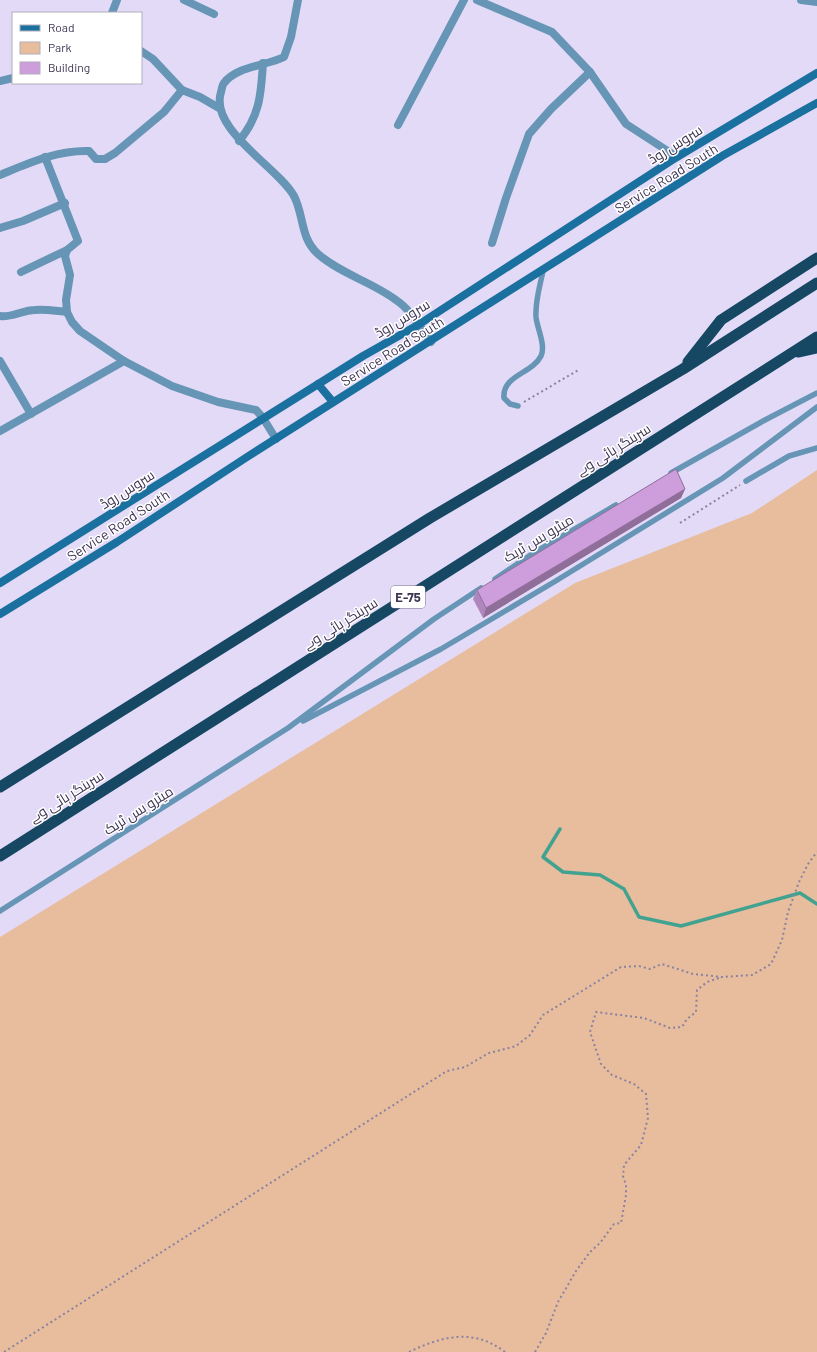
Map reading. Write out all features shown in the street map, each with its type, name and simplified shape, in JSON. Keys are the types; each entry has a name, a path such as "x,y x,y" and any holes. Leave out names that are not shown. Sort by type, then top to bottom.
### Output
{"highway":[{"path":"683,368 721,320 817,258"},
{"path":"0,787 430,518 683,368 817,283"},
{"name":"سرینگر ہائی وے","path":"0,856 817,337"},
{"path":"791,353 817,348"}],"main road":[{"name":"سروس روڈ","path":"0,583 318,384 418,325 677,157 817,73"},
{"name":"Service Road South","path":"0,614 117,542 333,402 543,271 722,156 817,103"},
{"path":"800,113 817,111"},
{"path":"318,384 333,402"}],"street":[{"path":"112,12 117,0"},
{"path":"184,0 214,14"},
{"path":"219,108 219,97 223,83 235,74 264,63 275,62 284,57 291,37 298,0"},
{"path":"398,125 464,0"},
{"path":"477,0 552,32 590,72 626,124 677,157"},
{"path":"801,0 817,2"},
{"path":"142,52 153,59 182,90 200,97 219,108 239,141 287,186 294,197 298,208 305,236 317,253 339,269 397,300 407,309 430,342"},
{"path":"239,141 250,128 261,101 264,63"},
{"path":"492,243 506,198 529,134 551,109 590,72"},
{"path":"0,81 12,78"},
{"path":"0,175 45,157 77,150 89,151 96,159 104,159 115,153 164,112 182,90"},
{"path":"21,272 67,250 78,241 45,157"},
{"path":"0,228 23,221 64,204"},
{"path":"67,250 65,259 70,275 66,300 67,312 72,322 80,331 124,361 172,386 218,402 256,410 264,418 276,439"},
{"path":"0,316 6,317 20,312 34,310 67,312"},
{"path":"0,361 32,414"},
{"path":"0,431 124,361"}],"lane":[{"path":"518,406 510,404 504,398 503,390 508,383 535,364 541,356 542,346 536,317 536,303 543,271"},
{"path":"666,476 765,420 817,393"},
{"name":"میٹرو بس ٹریک","path":"288,728 442,649 561,578 723,478 817,407"},
{"path":"746,481 789,456 817,448"},
{"name":"میٹرو بس ٹریک","path":"0,911 288,728 434,619 532,554 619,503"}],"path":[{"path":"518,406 580,368"},
{"path":"680,523 746,481"},
{"path":"4,1352 447,1070 465,1067 489,1053 516,1046 530,1035 543,1015 621,967 639,966 650,969 662,964 693,974 722,977 752,975 771,964 782,940 788,912 799,882 808,864 817,852"},
{"path":"535,1352 546,1333 558,1302 576,1271 614,1224 621,1223 626,1195 626,1184 622,1176 624,1165 641,1145 648,1118 646,1094 634,1084 612,1075 601,1064 590,1032 596,1012 644,1018 670,1028 682,1027 696,1012 697,990 707,982 722,977"},
{"path":"410,1352 444,1339 459,1337 475,1337 490,1342 505,1352"}],"green space":[{"path":"817,470 817,1352 0,1352 0,937 575,583 752,513"}],"building":[{"path":"676,469 685,489 486,608 477,590"}],"waterway":[{"path":"560,829 543,857 563,872 600,875 624,889 639,917 681,926 800,893 817,904"}]}
